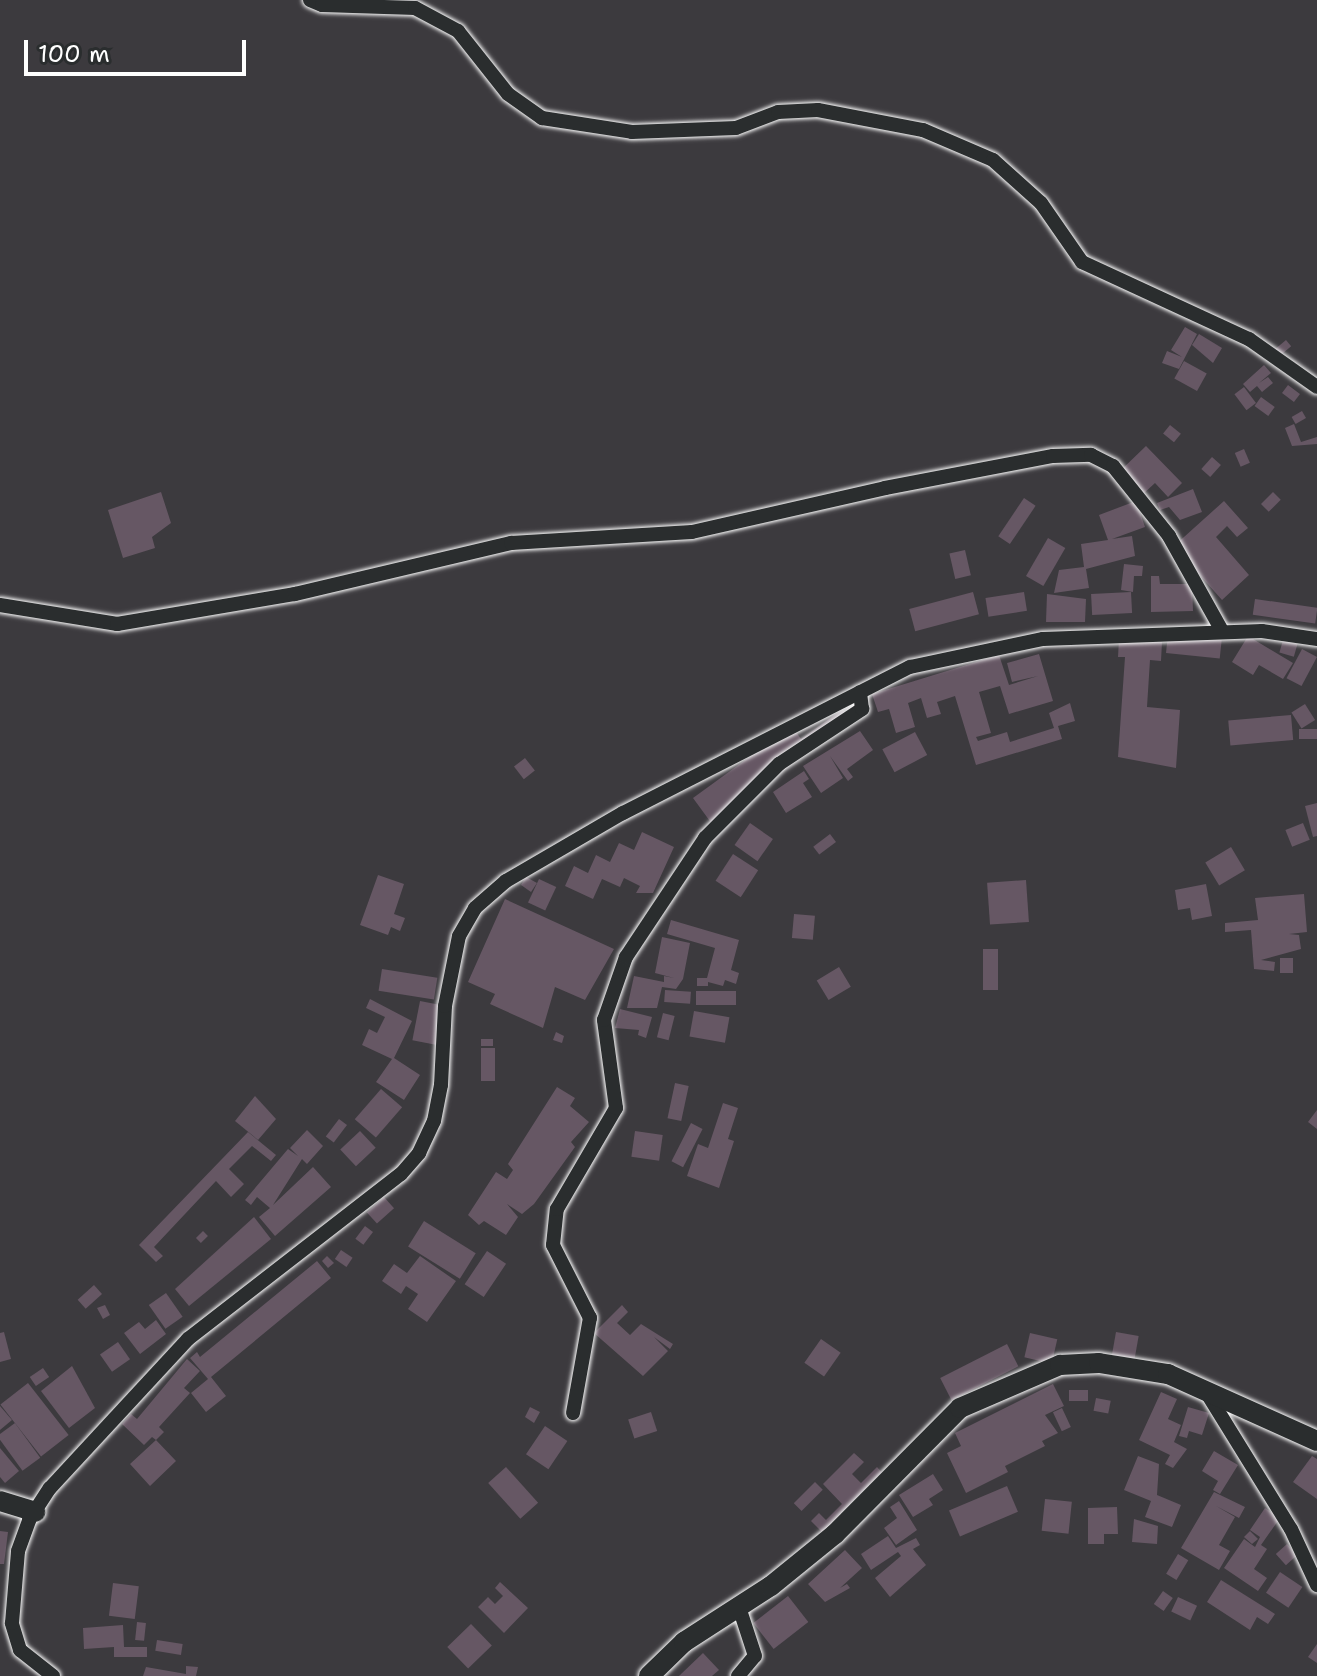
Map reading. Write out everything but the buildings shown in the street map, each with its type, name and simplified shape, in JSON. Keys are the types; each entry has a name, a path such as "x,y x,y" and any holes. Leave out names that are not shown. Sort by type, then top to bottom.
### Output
{"main road":[{"path":"649,1676 684,1642 739,1607 835,1534 938,1426 989,1392 1060,1365 1099,1363 1168,1374 1203,1387 1317,1441"},
{"path":"0,1501 35,1512"}],"street":[{"path":"310,0 322,5 415,8 458,31 508,94 542,118 632,132 736,128 778,112 818,110 923,130 993,160 1041,203 1082,262 1249,339 1317,387"},
{"path":"0,605 117,624 295,594 511,543 692,532 885,488 1053,456 1091,455 1113,466 1169,536 1222,631"},
{"path":"30,1676 12,1623 18,1551 35,1512 94,1438 188,1339 401,1174 419,1153 434,1121 441,1085 452,962 475,908 506,881 623,813 910,667 975,650 1043,639 1222,631 1317,639"},
{"path":"573,1413 590,1318 553,1245 557,1209 616,1108 604,1020 626,957 705,838 779,764 862,709 860,692"},
{"path":"1203,1387 1291,1529 1317,1585"},
{"path":"738,1676 755,1656 739,1607"},
{"path":"20,1650 53,1676"}]}
